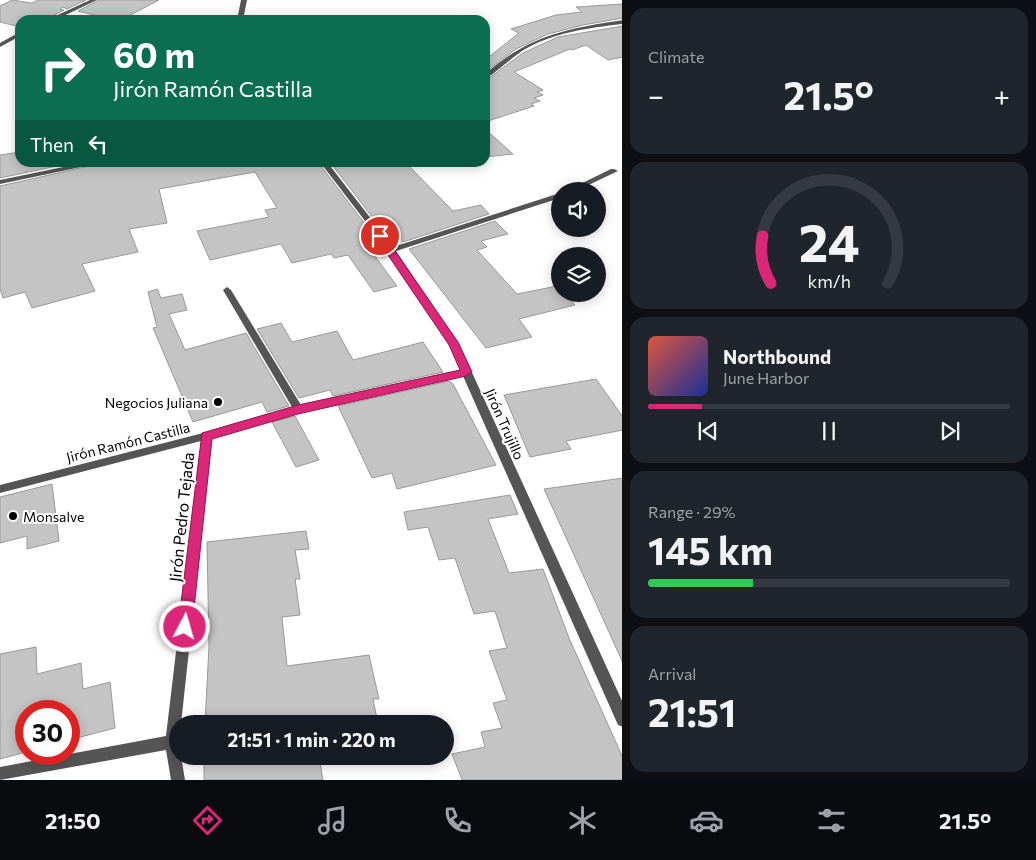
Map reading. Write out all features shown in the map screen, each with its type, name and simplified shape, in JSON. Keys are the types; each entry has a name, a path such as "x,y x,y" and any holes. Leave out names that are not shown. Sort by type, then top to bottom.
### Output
{"street":[{"path":"61,15 94,0"},
{"path":"241,15 244,0"},
{"path":"490,73 510,56 549,37 582,27 622,22"},
{"path":"0,45 15,37"},
{"path":"0,182 76,167"},
{"name":"Jirón Trujillo","path":"327,167 391,250 454,344 622,720"},
{"path":"590,182 614,171"},
{"path":"391,250 551,198"},
{"path":"227,290 298,410"},
{"name":"Jirón Ramón Castilla","path":"0,489 206,436 298,410 466,372"},
{"name":"Jirón Pedro Tejada","path":"175,715 206,436"},
{"path":"0,774 169,743"},
{"name":"Jirón Pedro Tejada","path":"176,765 178,780"}],"building":[{"path":"12,0 32,3 38,0 86,0 67,9 63,7 60,9 64,10 54,15 15,15 15,26 0,22 0,6"},
{"path":"99,0 159,0 130,15 94,15 78,11"},
{"path":"622,4 622,18 548,34 516,49 490,68 490,56 519,33 511,29 556,15 582,12 576,7"},
{"path":"622,26 622,57 608,60 586,45 570,49 514,72 543,90 537,92 543,95 534,98 540,101 531,104 534,106 490,120 490,77 523,53 558,37"},
{"path":"490,133 513,154 490,156"},
{"path":"15,153 15,167 52,167 0,178 0,155"},
{"path":"85,167 322,167 371,232 362,239 397,286 374,292 348,255 334,258 331,254 292,263 281,244 210,260 197,231 269,217 265,210 277,208 255,172 159,189 167,223 129,229 138,252 82,264 95,291 32,308 25,292 3,298 0,289 0,186"},
{"path":"334,167 410,167 453,211 481,205 489,214 403,242 386,220 379,226"},
{"path":"495,221 508,234 481,241 487,247 477,250 517,294 551,287 551,302 572,302 575,305 519,319 532,337 486,348 409,249"},
{"path":"157,289 161,298 182,294 187,310 169,314 185,350 246,333 289,406 267,412 262,402 193,422 153,328 157,327 148,292"},
{"path":"281,323 292,342 337,331 353,360 423,342 443,372 333,396 330,390 299,398 257,329"},
{"path":"596,379 622,416 622,430 566,441 571,449 530,457 504,395"},
{"path":"449,381 453,384 496,465 397,489 392,473 372,478 338,406"},
{"path":"295,416 319,460 296,467 272,422"},
{"path":"622,478 622,661 544,489"},
{"path":"52,484 59,541 27,549 27,536 0,543 0,497"},
{"path":"510,495 518,514 488,519 509,573 543,569 569,638 622,756 622,780 462,780 454,759 454,754 485,747 481,732 502,728 493,703 507,700 489,651 507,648 495,611 474,614 455,558 439,560 428,527 408,530 404,512"},
{"path":"306,531 309,549 295,550 300,579 295,579 300,615 282,617 287,666 369,655 379,699 373,699 376,715 205,715 209,646 207,542"},
{"path":"36,647 37,674 81,663 83,689 110,682 115,728 80,737 80,700 15,700 15,755 0,759 0,654"},
{"path":"204,765 320,765 323,780 204,780"}],"place":[{"name":"Negocios Juliana","path":"218,402"},
{"name":"Monsalve","path":"13,516"}],"route":[{"path":"185,627 206,436 298,410 466,372 454,344 380,236"}]}
